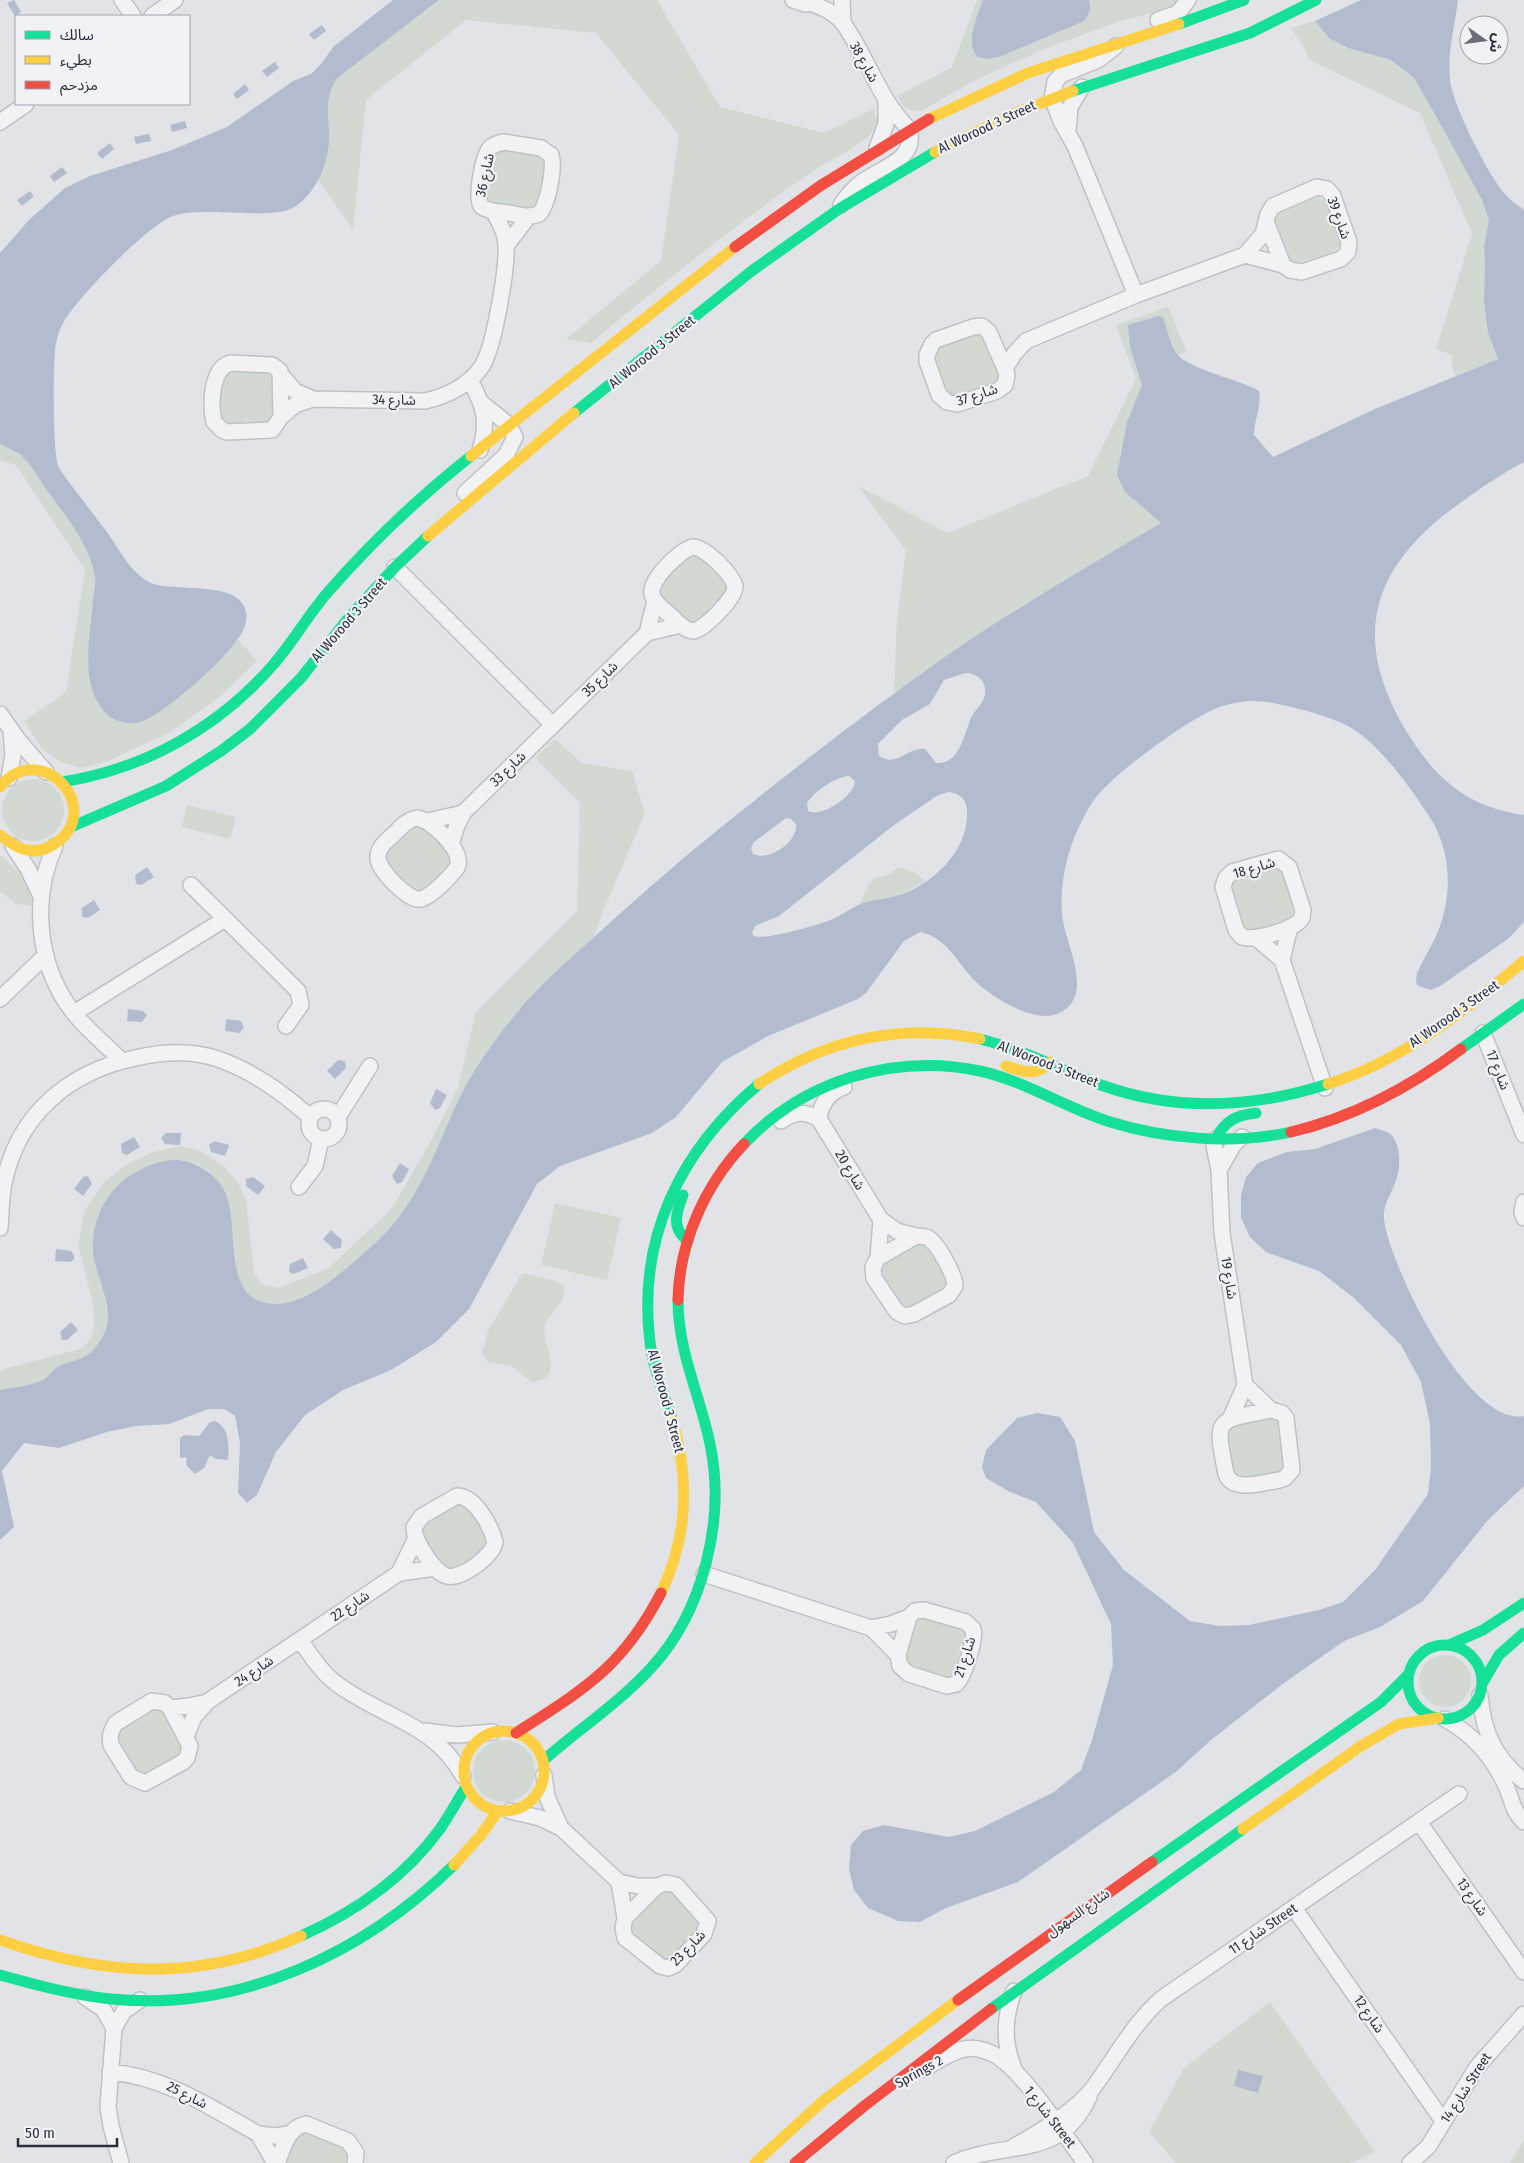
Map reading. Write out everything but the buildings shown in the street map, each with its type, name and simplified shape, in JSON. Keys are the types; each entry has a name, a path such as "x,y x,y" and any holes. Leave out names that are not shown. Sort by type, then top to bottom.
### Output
{"street":[{"path":"122,0 132,15"},
{"path":"154,15 176,0"},
{"name":"شارع 38","path":"793,0 800,4 813,2 828,10 842,23 886,102 910,129"},
{"name":"شارع 38","path":"842,0 842,23"},
{"path":"1136,295 1068,130 1061,121 1052,98 1055,82 1061,75 1098,60 1139,27 1178,13 1188,0"},
{"path":"62,782 101,776 124,769 181,740 245,694 272,665 320,602 384,532 424,495 509,425 757,229 821,183 910,129 1000,84 1076,55 1192,20 1244,0"},
{"name":"Al Worood 3 Street","path":"71,827 166,786 214,756 250,729 294,685 346,621 395,567 448,517 740,281 840,209 942,148 1052,98 1250,33 1316,0"},
{"path":"1068,130 1070,107 1082,87"},
{"path":"877,148 886,124 886,102"},
{"path":"0,122 25,105"},
{"path":"840,209 861,182 892,165 905,154 911,141 910,129"},
{"name":"شارع 36","path":"504,142 541,148 551,155 552,166 543,210 539,214 529,216 493,211 482,207 478,198 489,149 498,143 504,142"},
{"name":"شارع 39","path":"1136,295 1245,255 1258,242 1267,224 1270,210 1276,203 1317,187 1327,189 1333,196 1349,242 1345,256 1302,272 1290,270 1283,265 1245,255"},
{"name":"شارع 36","path":"470,380 482,368 493,338 506,246 502,228 493,211"},
{"name":"شارع 36","path":"506,246 529,216"},
{"path":"1267,224 1283,265"},
{"name":"شارع 37","path":"991,336 1008,341 1026,341 1136,295"},
{"name":"شارع 37","path":"978,326 986,329 991,336 1005,370 1007,380 1005,385 997,391 958,404 947,402 938,395 927,361 927,355 932,344 936,340 978,326"},
{"name":"شارع 37","path":"1005,370 1014,354 1026,341"},
{"name":"شارع 34","path":"312,399 295,390 282,376 280,371 272,365 225,365 216,373 213,417 217,427 227,432 267,431 277,426 281,417 295,405 312,399 425,401 442,397 457,390 470,380"},
{"path":"281,417 282,376"},
{"path":"448,517 473,485 510,450 515,437 509,425 483,404 470,380"},
{"path":"480,450 484,432 483,404"},
{"path":"693,547 706,551 734,582 733,595 699,630 689,630 681,625 655,601 652,596 653,584 680,552 693,547"},
{"path":"395,567 553,725"},
{"path":"655,601 647,633 681,625"},
{"name":"شارع 35","path":"553,725 647,633"},
{"path":"0,714 46,772 62,782 69,791 73,803 71,827 55,846 46,869 40,894 46,955 52,977 74,1013 122,1061"},
{"name":"شارع 33","path":"464,813 428,821 417,818 411,819 382,846 378,859 381,868 409,896 423,898 458,864 459,855 452,845 456,828 464,813 553,725"},
{"path":"5,782 13,755 11,730"},
{"path":"5,782 27,770 46,772"},
{"path":"428,821 452,845"},
{"path":"0,835 20,850 38,852 55,846"},
{"path":"13,846 28,869 40,894"},
{"name":"شارع 18","path":"1278,859 1286,863 1302,910 1300,922 1290,928 1282,960 1256,938 1242,937 1236,930 1223,887 1226,878 1232,872 1273,860 1278,859"},
{"path":"191,885 298,991 301,1005 286,1026"},
{"path":"74,1013 224,918"},
{"path":"1256,938 1290,928"},
{"path":"0,999 46,955"},
{"path":"1282,960 1319,1090 1288,1107"},
{"name":"Al Worood 3 Street","path":"516,1732 584,1688 616,1661 642,1629 662,1594 676,1551 684,1506 682,1461 656,1375 649,1340 646,1304 649,1268 656,1232 668,1198 685,1166 706,1137 740,1101 763,1082 797,1061 834,1046 877,1036 918,1033 964,1036 1009,1046 1113,1088 1142,1097 1192,1104 1239,1105 1276,1101 1319,1090 1366,1070 1407,1047 1483,995 1524,961"},
{"name":"Al Worood 3 Street","path":"544,1768 582,1727 627,1694 648,1673 682,1623 704,1574 713,1536 715,1496 712,1456 704,1417 681,1345 678,1310 680,1275 688,1240 702,1205 730,1160 750,1137 773,1116 798,1099 825,1085 854,1075 910,1064 964,1068 1014,1082 1084,1113 1113,1122 1172,1134 1216,1138 1285,1133 1359,1110 1394,1093 1428,1073 1524,1004"},
{"name":"شارع 17","path":"1483,1033 1524,1135"},
{"path":"0,1228 1,1203 6,1175 19,1141 30,1122 61,1089 80,1077 122,1061 153,1054 184,1053 216,1058 245,1069 262,1079 310,1117"},
{"path":"964,1068 971,1062 988,1061 1032,1074 1046,1069 1051,1062"},
{"path":"730,1160 788,1116 804,1112 819,1119 824,1101 837,1089 910,1064"},
{"path":"338,1117 370,1066"},
{"path":"324,1108 334,1112 338,1117 339,1128 336,1133 327,1139 321,1139 311,1134 308,1122 313,1112 324,1108"},
{"path":"1216,1138 1220,1130 1235,1117 1270,1111"},
{"name":"شارع 20","path":"819,1119 881,1220 897,1231 916,1236 925,1236 932,1241 953,1275 955,1286 949,1295 914,1314 900,1314 874,1278 873,1267 878,1258 881,1220"},
{"path":"688,1240 678,1232 675,1218 706,1137"},
{"path":"1219,1170 1234,1144 1242,1137"},
{"name":"شارع 19","path":"1216,1138 1215,1154 1219,1170 1222,1232 1245,1385"},
{"path":"299,1187 314,1166 321,1139"},
{"path":"1524,1202 1522,1212 1524,1218"},
{"path":"878,1258 916,1236"},
{"path":"1231,1418 1245,1385 1270,1410"},
{"path":"1270,1410 1282,1413 1286,1418 1292,1470 1285,1478 1241,1485 1228,1479 1219,1436 1222,1425 1231,1418 1270,1410"},
{"name":"شارع 22","path":"300,1640 399,1573 436,1568 448,1577 460,1576 490,1554 494,1548 493,1536 473,1502 463,1496 451,1497 422,1516 414,1527 415,1540 399,1573"},
{"path":"415,1540 436,1568"},
{"name":"شارع 21","path":"704,1574 871,1628 898,1655 900,1666 909,1674 952,1686 961,1678 974,1638 973,1628 966,1622 924,1610 915,1611 909,1616 891,1624 871,1628"},
{"path":"1524,1603 1483,1630 1449,1645 1433,1647 1419,1655 1409,1674 1408,1686 1414,1702 1427,1714 1442,1718 1459,1726 1482,1748 1508,1791 1524,1809"},
{"path":"898,1655 909,1616"},
{"path":"1442,1718 1466,1712 1481,1690 1490,1667 1502,1651 1524,1634"},
{"path":"300,1640 336,1684 420,1730 445,1749 474,1799 484,1807 535,1816 561,1828 619,1882"},
{"name":"شارع 24","path":"207,1702 170,1708 159,1701 146,1704 116,1723 110,1733 111,1745 131,1777 145,1783 187,1758 190,1746 186,1736 194,1717 207,1702 300,1640"},
{"path":"1449,1645 1460,1648 1469,1654 1479,1668 1484,1726 1490,1741 1508,1767 1524,1780 1508,1791"},
{"name":"شارع السهول","path":"755,2163 823,2101 868,2067 1002,1967 1382,1702 1409,1674"},
{"path":"170,1708 186,1736"},
{"name":"شارع السهول","path":"794,2163 868,2100 1014,1991 1361,1746 1400,1724 1425,1718 1442,1718"},
{"path":"420,1730 456,1735 516,1732 528,1738 536,1747 544,1768 551,1808 561,1828"},
{"path":"0,1940 38,1954 84,1965 132,1970 179,1969 258,1953 322,1927 379,1891 405,1869 428,1844 453,1812 465,1781 464,1764 474,1744 483,1736 493,1732"},
{"path":"0,1975 55,1992 85,1997 140,2000 212,1996 248,1990 282,1980 335,1956 384,1925 430,1888 504,1811 529,1803 536,1795 544,1768"},
{"path":"1508,1791 1510,1802 1524,1822"},
{"name":"شارع 11 Street","path":"1063,2133 1078,2118 1092,2089 1132,2029 1151,2008 1459,1794"},
{"name":"شارع 13","path":"1419,1822 1524,1972"},
{"name":"شارع 23","path":"619,1882 638,1886 657,1886 666,1883 676,1885 708,1921 704,1934 675,1965 668,1968 660,1966 625,1938 623,1928 625,1918 619,1882"},
{"path":"625,1918 657,1886"},
{"name":"شارع 12","path":"1294,1908 1444,2121"},
{"path":"1010,2067 1005,2025 1014,1991"},
{"path":"85,1997 103,2009 114,2028"},
{"path":"120,2163 110,2117 110,2072 114,2028 124,2011 140,2000"},
{"name":"شارع 14 Street","path":"1410,2163 1428,2147 1477,2067 1524,2014"},
{"name":"Springs 2","path":"884,2088 899,2085 953,2053 966,2049 982,2050 995,2055 1010,2067"},
{"path":"868,2067 844,2092 843,2103 853,2108 868,2100"},
{"name":"شارع 1 Street","path":"1010,2067 1085,2163"},
{"name":"شارع 25","path":"110,2072 141,2076 172,2086 258,2134 274,2136 290,2134 300,2125 313,2125 348,2141 356,2153 355,2163"},
{"name":"شارع 11 Street","path":"1013,2148 1053,2120 1092,2089"},
{"path":"954,2163 1044,2142 1063,2133"},
{"path":"258,2134 276,2163"},
{"path":"276,2163 290,2134"}],"shaded area":[{"path":"439,0 657,0 720,107 824,133 874,109 878,123 874,130 859,144 812,172 755,213 591,343 566,339 661,261 679,135 596,33 466,20 366,100 353,230 318,179 329,146 328,102 332,87 336,79"},
{"path":"977,0 983,0 978,14 988,59 999,57 1082,22 1091,6 1089,0 1178,0 1168,9 1118,22 1044,49 974,81 921,111 906,109 897,96 952,67"},
{"path":"1315,21 1329,38 1348,48 1391,60 1414,78 1482,200 1489,220 1484,246 1488,333 1498,359 1456,376 1452,368 1452,355 1436,349 1472,234 1420,113 1309,60 1306,50 1291,28"},
{"path":"501,148 538,154 545,161 540,202 536,207 523,210 487,202 484,192 489,158"},
{"path":"1316,197 1325,200 1329,204 1341,240 1340,245 1333,252 1295,264 1286,257 1274,217 1282,209"},
{"path":"1168,307 1187,352 1178,355 1173,345 1141,376 1141,389 1127,423 1123,458 1125,492 1161,523 1018,608 896,693 894,690 897,619 906,550 858,486 948,533 1088,476 1136,379 1116,325"},
{"path":"975,331 985,334 1000,373 998,379 989,388 953,399 939,375 935,361 935,348"},
{"path":"225,369 266,369 274,375 275,418 273,423 229,425 219,420 219,377"},
{"path":"0,444 20,454 31,466 87,549 95,579 95,598 88,665 90,681 97,698 108,715 228,652 238,639 257,661 217,699 169,733 108,761 82,768 63,763 43,750 24,721 66,692 85,569 16,465 0,460"},
{"path":"689,552 701,558 719,573 726,585 727,591 698,623 689,624 659,597 659,581"},
{"path":"555,739 582,763 632,771 644,810 644,816 592,939 540,988 516,1015 495,1044 472,1078 456,1107 421,1183 394,1222 353,1264 329,1282 305,1296 282,1303 261,1302 246,1291 237,1273 225,1199 216,1179 198,1165 170,1160 95,1264 107,1313 103,1336 97,1347 84,1358 57,1368 45,1379 29,1385 0,1390 0,1370 80,1349 90,1340 94,1328 93,1305 78,1244 85,1210 103,1183 129,1163 154,1152 180,1146 198,1150 223,1165 238,1183 246,1200 254,1274 262,1284 279,1288 329,1268 392,1208 428,1146 458,1087 476,1012 577,911 580,803 535,758"},
{"path":"33,779 50,784 55,788 59,793 64,810 59,827 55,832 50,836 33,841 16,836 11,832 7,827 2,810 7,793 11,788 16,784"},
{"path":"187,805 236,817 230,839 182,827"},
{"path":"422,823 452,853 454,863 424,892 414,894 384,864 383,854 412,826"},
{"path":"0,855 27,884 34,906 16,904 0,891"},
{"path":"1273,865 1283,869 1295,912 1287,921 1247,931 1242,929 1230,889 1233,879"},
{"path":"899,867 914,872 926,881 897,896 860,904 869,883 874,878 889,874"},
{"path":"555,1203 621,1218 607,1280 541,1265"},
{"path":"917,1241 927,1243 947,1278 947,1288 911,1311 901,1310 880,1274 880,1265"},
{"path":"522,1273 556,1281 564,1286 563,1298 545,1326 544,1333 551,1368 549,1375 543,1380 532,1382 511,1366 488,1362 482,1352 488,1331"},
{"path":"1271,1417 1279,1422 1286,1467 1277,1474 1241,1480 1232,1476 1226,1429 1229,1425"},
{"path":"454,1502 468,1506 488,1540 484,1551 453,1571 439,1567 419,1527"},
{"path":"921,1615 959,1625 967,1633 957,1674 949,1681 909,1670 903,1663 913,1621"},
{"path":"1445,1655 1455,1657 1463,1663 1469,1671 1471,1681 1469,1691 1463,1699 1455,1705 1445,1707 1435,1705 1427,1699 1421,1691 1419,1681 1421,1671 1427,1663 1435,1657"},
{"path":"152,1707 162,1708 184,1741 182,1756 146,1777 137,1772 117,1742 120,1728"},
{"path":"504,1740 521,1745 526,1749 530,1754 535,1771 530,1788 526,1793 521,1797 504,1802 487,1797 482,1793 478,1788 473,1771 478,1754 482,1749 487,1745"},
{"path":"668,1889 700,1921 700,1927 667,1961 657,1958 631,1932 630,1926 636,1912 642,1905 655,1894"},
{"path":"1270,2002 1375,2152 1350,2163 1176,2163 1149,2132 1184,2068"},
{"path":"307,2130 348,2148 349,2163 286,2163 298,2135"},
{"path":"1524,2139 1524,2163 1510,2163"}],"water":[{"path":"14,0 21,12 15,16 7,3"},
{"path":"393,0 439,0 336,79 328,103 329,141 326,159 315,186 303,200 286,211 272,213 203,212 173,216 148,233 114,263 82,297 60,329 55,349 54,410 56,457 61,471 131,567 144,579 162,586 220,591 232,595 241,602 246,612 246,623 243,630 230,649 175,701 160,712 136,723 117,720 108,715 98,703 92,690 89,675 89,644 95,580 85,547 31,466 20,454 0,444 0,253 29,220 65,188 90,176 172,150 227,127 293,81 311,74 322,63 333,47"},
{"path":"983,0 1089,0 1090,9 1082,22 999,57 988,59 977,57 972,44 975,21"},
{"path":"1361,0 1458,0 1449,70 1452,91 1464,122 1489,170 1504,193 1524,210 1524,462 1499,476 1460,503 1429,528 1405,553 1388,580 1378,608 1375,637 1379,669 1391,702 1410,737 1432,767 1457,790 1471,799 1487,806 1524,815 1524,922 1508,939 1440,986 1431,990 1418,986 1416,982 1417,973 1437,934 1442,919 1448,889 1448,874 1446,859 1437,830 1413,792 1393,766 1371,743 1348,726 1330,718 1280,704 1264,702 1248,701 1219,707 1171,735 1117,776 1094,800 1083,819 1070,850 1062,892 1063,921 1076,972 1077,985 1075,997 1068,1007 1057,1014 1047,1016 1025,1012 1001,1001 981,987 937,939 920,932 904,941 866,993 858,999 768,1036 722,1062 676,1117 652,1133 560,1166 537,1184 469,1309 436,1342 391,1370 343,1390 305,1415 276,1452 257,1495 247,1503 238,1493 240,1443 235,1416 224,1409 208,1409 169,1424 136,1426 107,1432 59,1448 24,1443 2,1471 14,1527 0,1540 0,1390 43,1380 60,1366 80,1359 90,1353 102,1338 108,1316 107,1305 94,1259 93,1237 103,1206 116,1187 138,1171 163,1161 180,1160 199,1166 220,1183 229,1202 238,1276 245,1290 257,1300 275,1304 300,1299 316,1290 366,1252 399,1217 423,1179 464,1089 477,1067 525,1003 568,961 699,845 891,696 1003,618 1161,523 1125,492 1117,475 1127,422 1142,385 1130,347 1128,325 1158,316 1163,317 1172,346 1183,360 1203,370 1240,382 1259,391 1260,397 1254,435 1273,457 1375,409 1498,359 1488,333 1484,300 1484,246 1489,220 1482,200 1414,78 1391,60 1348,48 1329,38 1315,21","holes":["965,673 978,677 982,680 985,688 984,698 971,718 956,754 951,759 936,763 925,749 919,749 891,760 879,756 878,744 902,720 930,704 944,680","849,776 855,781 853,787 843,799 829,809 814,812 808,811 807,803 815,794 826,785","949,792 957,794 966,804 967,812 962,840 946,864 936,874 911,890 894,897 863,903 828,921 779,934 754,936 752,933 755,926 779,916 894,825 938,795","786,818 791,819 796,824 795,831 787,844 774,853 760,856 753,854 751,848 754,842"]},
{"path":"322,25 326,31 314,40 309,34"},
{"path":"275,62 279,68 267,77 262,71"},
{"path":"245,84 249,90 237,99 233,94"},
{"path":"185,121 187,128 172,132 170,125"},
{"path":"149,134 151,141 136,144 134,137"},
{"path":"110,143 114,149 102,159 97,153"},
{"path":"62,167 67,173 54,182 50,176"},
{"path":"30,191 34,196 22,206 17,200"},
{"path":"147,867 154,877 141,885 136,884 135,875"},
{"path":"94,900 100,910 88,918 82,917 82,908"},
{"path":"128,1009 143,1011 147,1015 142,1022 127,1021"},
{"path":"226,1019 241,1021 244,1027 240,1033 225,1031"},
{"path":"338,1060 345,1061 346,1068 335,1079 327,1071"},
{"path":"436,1089 447,1095 440,1108 435,1110 430,1103"},
{"path":"1375,1128 1389,1133 1393,1137 1398,1150 1397,1178 1386,1204 1384,1219 1389,1241 1400,1271 1435,1339 1456,1371 1479,1396 1502,1413 1524,1416 1524,1486 1488,1520 1423,1601 1380,1627 1344,1641 1284,1683 1211,1740 1177,1771 1018,1882 946,1908 920,1922 898,1921 868,1908 854,1890 849,1869 851,1845 863,1831 884,1825 949,1837 975,1831 1054,1792 1081,1770 1092,1740 1113,1665 1111,1624 1073,1543 1036,1502 1010,1492 986,1478 982,1467 986,1450 1017,1418 1037,1413 1060,1417 1075,1441 1094,1532 1124,1570 1190,1621 1220,1626 1249,1625 1319,1610 1343,1602 1375,1570 1428,1494 1431,1467 1430,1424 1421,1382 1401,1345 1354,1298 1319,1271 1266,1252 1250,1237 1241,1218 1241,1195 1246,1177 1258,1163 1287,1152 1315,1149"},
{"path":"166,1133 181,1133 180,1145 165,1144 161,1138"},
{"path":"134,1137 140,1147 127,1155 122,1153 121,1144"},
{"path":"214,1141 229,1145 225,1156 211,1152 209,1145"},
{"path":"400,1163 409,1169 402,1182 397,1184 392,1176"},
{"path":"88,1176 92,1184 83,1196 74,1189 83,1177"},
{"path":"253,1177 265,1186 258,1195 246,1186 246,1179"},
{"path":"331,1230 342,1240 341,1248 334,1249 323,1239"},
{"path":"56,1249 71,1251 74,1259 70,1262 55,1261"},
{"path":"303,1258 308,1268 294,1274 289,1272 290,1264"},
{"path":"71,1322 78,1330 67,1340 62,1340 60,1332"},
{"path":"215,1421 220,1424 228,1438 228,1460 216,1459 210,1455 204,1468 195,1474 187,1466 186,1457 180,1458 180,1438 184,1435 199,1436 210,1422"},
{"path":"1238,2070 1263,2076 1258,2093 1234,2086"}],"traffic: fast":[{"path":"1179,24 1244,0"},
{"path":"1073,91 1250,33 1316,0"},
{"path":"574,413 753,270 839,209 935,152"},
{"path":"62,782 93,776 151,756 204,726 228,708 252,688 273,665 321,601 361,556 414,504 471,456"},
{"path":"71,827 166,786 221,751 250,729 301,678 351,615 395,567 428,536"},
{"path":"1461,1049 1524,1004"},
{"path":"980,1039 1027,1054 1101,1085 1129,1094 1158,1100 1214,1104 1243,1102 1300,1092 1328,1084"},
{"path":"744,1144 768,1122 794,1103 823,1088 853,1077 884,1069 916,1066 948,1066 997,1075 1107,1121 1152,1132 1175,1136 1222,1139 1268,1136 1291,1132"},
{"path":"672,1419 656,1371 650,1342 648,1304 650,1268 658,1233 670,1199 686,1167 731,1110 759,1084"},
{"path":"1216,1139 1227,1123 1237,1117 1256,1113"},
{"path":"683,1195 676,1220 679,1231 688,1241"},
{"path":"544,1760 639,1681 651,1668 669,1645 684,1620 697,1593 706,1564 712,1534 715,1503 714,1473 706,1426 685,1355 678,1300"},
{"path":"1449,1645 1483,1630 1524,1603"},
{"path":"1482,1684 1499,1655 1524,1633"},
{"path":"1445,1645 1459,1648 1471,1656 1479,1668 1482,1682 1479,1696 1471,1708 1459,1716 1445,1719 1431,1716 1419,1708 1411,1696 1408,1682 1411,1668 1419,1656 1431,1648 1445,1645"},
{"path":"1152,1862 1381,1702 1409,1674"},
{"path":"301,1936 341,1916 395,1878 411,1863 440,1829 466,1787"},
{"path":"991,2009 1243,1829"},
{"path":"0,1975 41,1986 111,1999 159,2001 206,1996 252,1986 297,1970 339,1950 380,1925 418,1897 454,1865"}],"traffic: slow":[{"path":"929,119 1028,73 1179,24"},
{"path":"935,152 1013,114 1073,91"},
{"path":"471,456 735,247"},
{"path":"428,536 574,413"},
{"path":"0,787 17,773 35,770 51,775 64,786 72,800 74,817 66,833 49,847 42,850 23,849 0,835"},
{"path":"1328,1084 1382,1062 1407,1048 1479,998 1524,961"},
{"path":"759,1084 810,1056 837,1046 865,1039 893,1034 921,1033 951,1034 980,1039"},
{"path":"1006,1066 1030,1072 1040,1070 1051,1062"},
{"path":"661,1593 677,1550 683,1507 682,1463 672,1419"},
{"path":"1243,1829 1361,1746 1399,1724 1438,1718"},
{"path":"496,1731 512,1731 533,1742 544,1763 544,1771 544,1779 533,1800 512,1811 496,1811 482,1805 470,1793 464,1779 464,1763 470,1749 482,1737 496,1731"},
{"path":"454,1865 481,1835 498,1811"},
{"path":"0,1940 77,1961 114,1967 151,1969 188,1967 226,1961 263,1951 301,1936"},
{"path":"755,2163 823,2101 958,2000"}],"traffic: jam":[{"path":"735,247 820,186 929,119"},
{"path":"1291,1132 1337,1118 1380,1100 1421,1076 1461,1049"},
{"path":"678,1300 683,1257 697,1216 717,1178 744,1144"},
{"path":"516,1733 581,1689 616,1659 646,1619 661,1593"},
{"path":"958,2000 1152,1862"},
{"path":"795,2163 863,2107 991,2009"}]}
